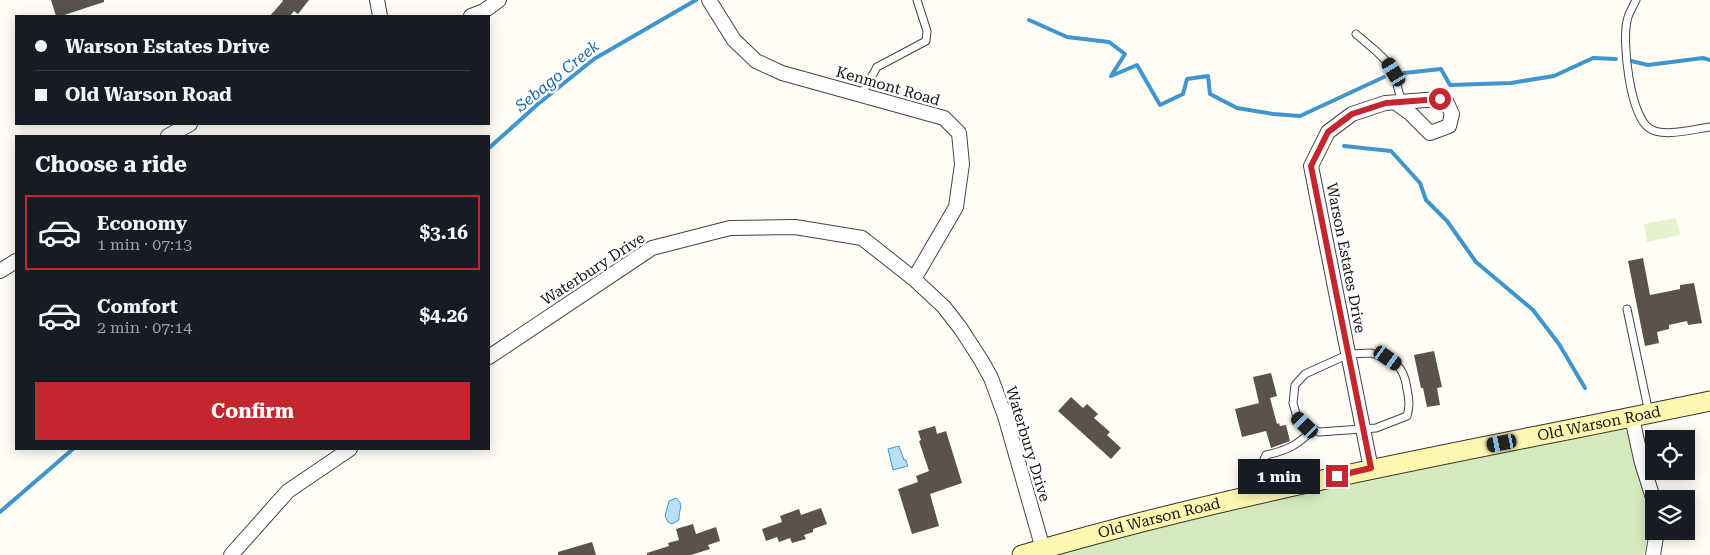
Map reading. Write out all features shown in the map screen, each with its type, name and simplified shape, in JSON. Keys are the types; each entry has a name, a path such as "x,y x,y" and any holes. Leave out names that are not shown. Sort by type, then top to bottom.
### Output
{"street":[{"path":"377,0 380,15"},
{"path":"474,15 484,11 499,0"},
{"name":"Kenmont Road","path":"710,2 734,40 756,61 782,73 944,118 958,133 962,164 956,207 914,279"},
{"name":"Warson Estates Drive","path":"1371,468 1311,166 1328,132 1352,114 1386,103 1399,103"},
{"path":"170,135 188,125"},
{"name":"Waterbury Drive","path":"490,355 652,248 730,228 795,227 862,238 914,279 944,307 961,329 991,378 1005,416 1043,549"},
{"path":"0,271 15,262"},
{"name":"Old Warson Road","path":"1022,555 1112,529 1268,491 1371,468 1710,401"},
{"path":"1640,416 1642,463 1651,490"},
{"path":"231,555 288,491 349,450"},
{"path":"1652,555 1655,540"}],"lane":[{"path":"861,95 877,67 926,41 927,31 917,0"},
{"path":"1636,0 1627,20 1625,49 1635,107 1648,128 1662,133 1710,127"},
{"path":"1356,34 1388,62 1394,72 1399,103"},
{"path":"1627,309 1640,416"},
{"path":"1371,353 1388,358 1399,366 1405,377 1410,406 1407,416 1376,428 1364,430 1319,432 1314,430 1297,417 1293,403 1295,385 1305,374 1348,354 1371,353"},
{"path":"1268,491 1262,464 1266,455 1282,452 1298,444 1314,430"}],"green space":[{"path":"1676,218 1680,235 1647,242 1644,224"},
{"path":"1614,426 1625,430 1630,436 1645,495 1645,540 1647,540 1644,555 1046,555 1143,526"}],"water":[{"path":"899,446 908,466 893,470 888,449"},
{"path":"676,498 681,506 679,520 672,524 668,522 665,516 669,501"}],"building":[{"path":"51,0 104,0 104,2 64,15 56,15"},
{"path":"309,0 298,14 294,11 291,15 271,15 283,1"},
{"path":"1643,258 1650,295 1680,289 1680,285 1694,283 1702,323 1688,325 1687,321 1669,325 1669,329 1657,332 1659,343 1645,346 1628,261"},
{"path":"1434,351 1442,387 1437,388 1440,405 1427,407 1414,355"},
{"path":"1271,373 1277,396 1270,398 1277,424 1279,423 1280,426 1286,425 1290,441 1271,448 1266,431 1242,437 1235,409 1259,403 1253,377"},
{"path":"1071,397 1083,408 1087,404 1098,414 1094,418 1110,432 1107,435 1121,448 1111,459 1058,411"},
{"path":"935,426 937,434 946,431 962,483 930,494 939,526 912,534 898,489 918,482 916,476 929,471 919,441 921,440 918,431"},
{"path":"821,508 827,524 813,529 813,532 804,535 806,539 792,543 790,538 779,542 777,537 766,541 762,529 782,522 780,516 799,509 801,515"},
{"path":"693,524 696,534 716,527 720,541 708,545 710,549 691,555 647,555 647,553 669,546 668,543 679,540 676,529"},
{"path":"592,542 596,555 558,555 558,552"}],"waterway":[{"name":"Sebago Creek","path":"490,147 538,104 594,59 696,0"},
{"path":"1029,20 1067,37 1109,42 1125,54 1111,76 1137,65 1160,105 1183,94 1187,79 1208,76 1210,94 1237,108 1300,116 1384,77"},
{"path":"1404,73 1441,69 1450,85 1511,83 1554,76 1593,58 1616,59"},
{"path":"1627,60 1648,65 1703,58 1710,60"},
{"path":"1344,146 1391,151 1420,183 1426,200 1447,221 1476,262 1533,310 1559,344 1585,388"},
{"name":"Sebago Creek","path":"0,512 72,450"}],"route":[{"path":"1337,476 1371,468 1311,166 1328,132 1352,114 1386,103 1440,99"}]}
